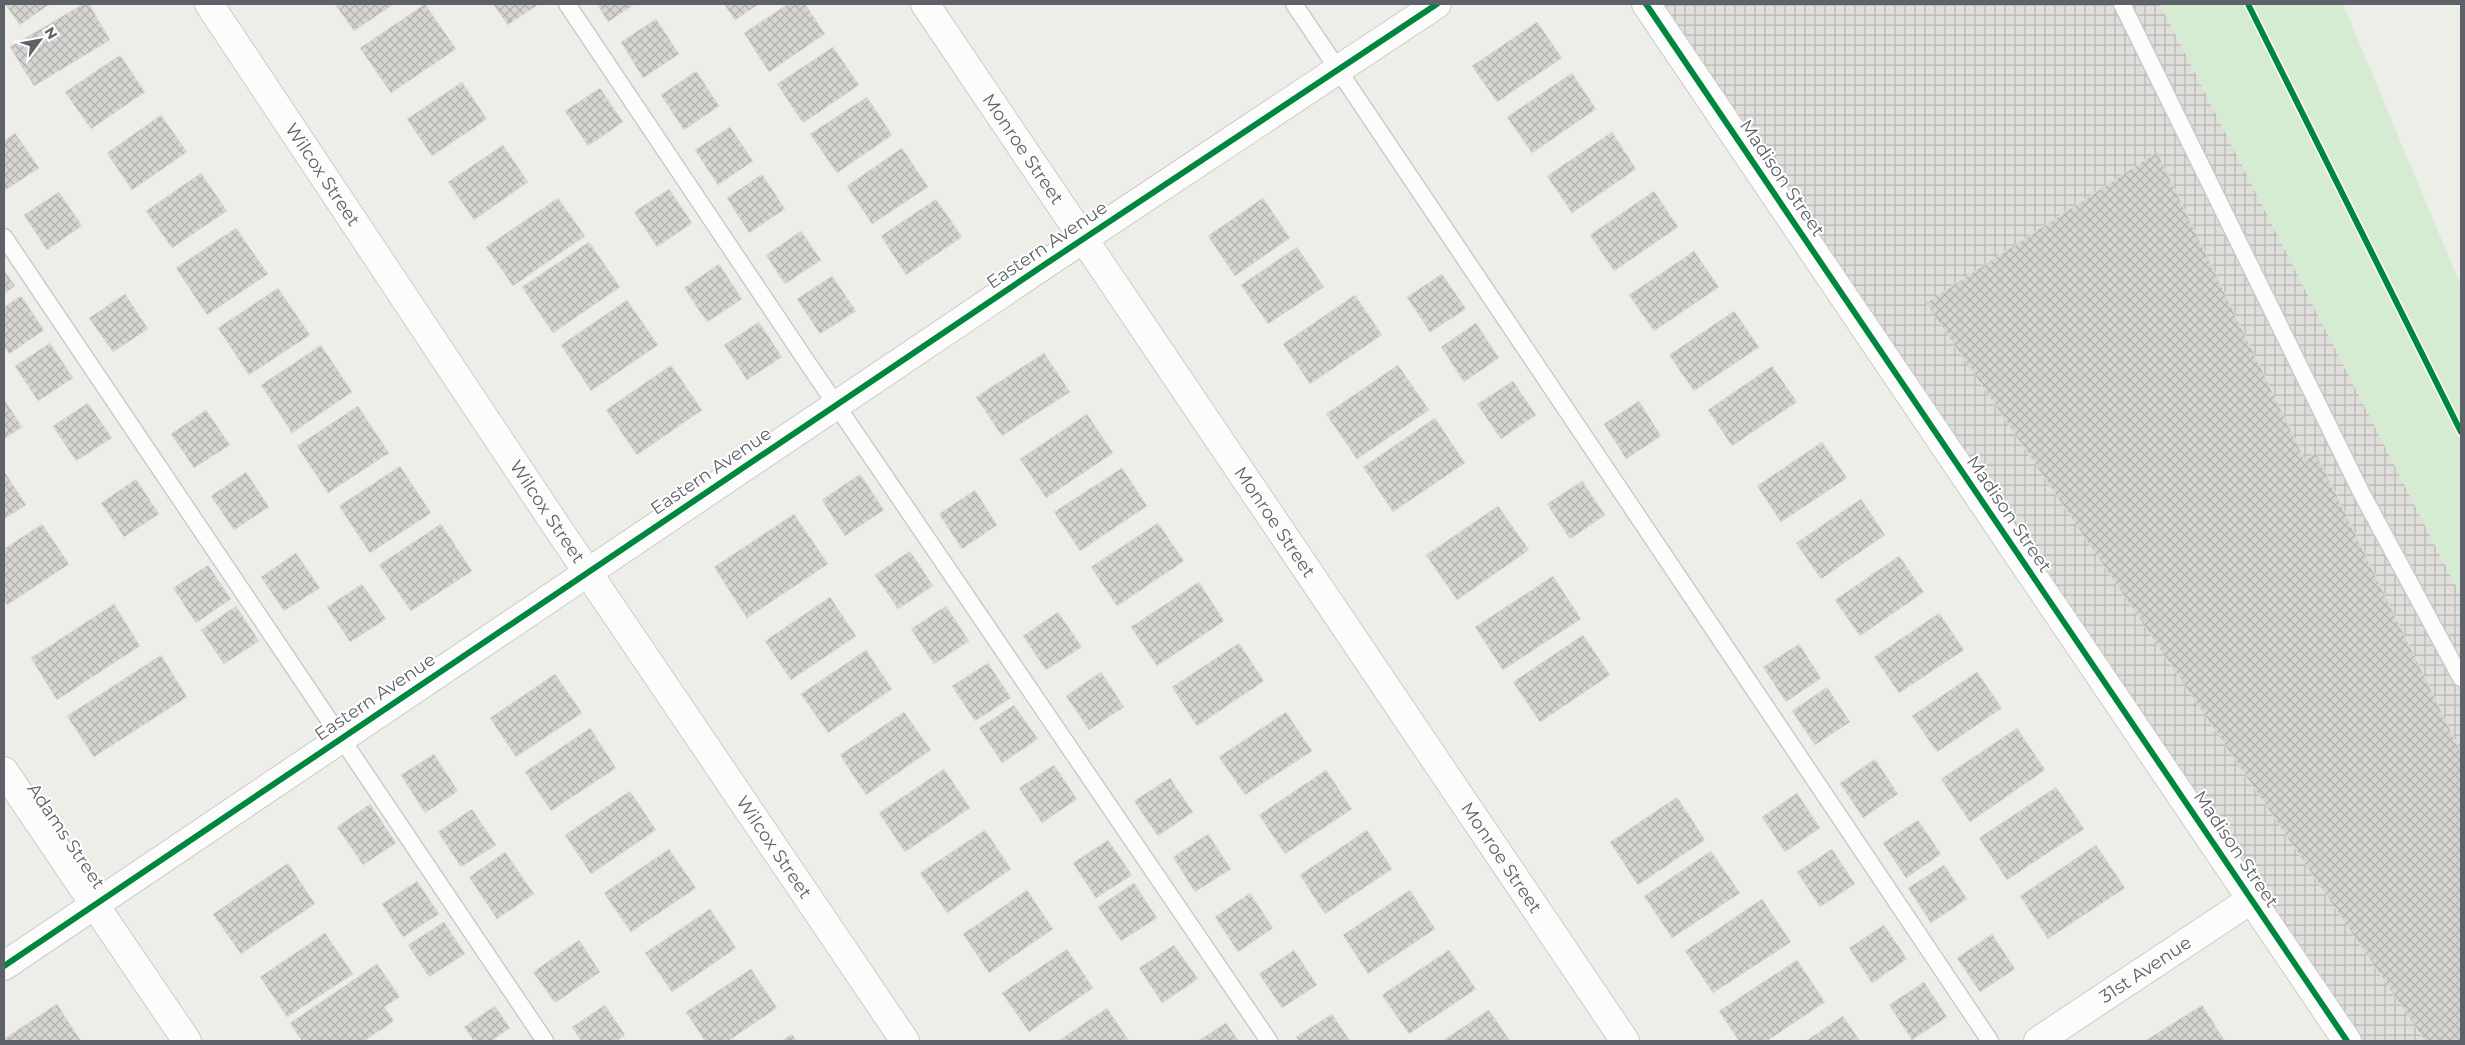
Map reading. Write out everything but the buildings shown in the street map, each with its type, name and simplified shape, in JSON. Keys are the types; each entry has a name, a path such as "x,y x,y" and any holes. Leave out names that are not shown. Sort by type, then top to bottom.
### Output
{"street":[{"name":"Wilcox Street","path":"209,4 588,572 905,1041"},
{"name":"Monroe Street","path":"925,4 1624,1041"},
{"name":"Eastern Avenue","path":"4,966 1082,239 1437,4"},
{"name":"Madison Street","path":"1646,4 2347,1041"},
{"name":"Adams Street","path":"4,771 187,1041"},
{"name":"31st Avenue","path":"2038,1041 2252,899"}],"lane":[{"path":"567,4 836,405 1269,1041"},
{"path":"1294,4 1990,1041"},
{"path":"2122,4 2362,494 2461,678"},
{"path":"4,237 545,1041"}],"shaded area":[{"path":"1660,4 2160,4 2461,596 2461,1041 2360,1041"}],"green space":[{"path":"2160,4 2343,4 2461,286 2461,596"}],"cycle path":[{"path":"4,966 1044,265 1437,4"},
{"path":"1646,4 2347,1041"},
{"path":"2248,4 2461,432"}]}
